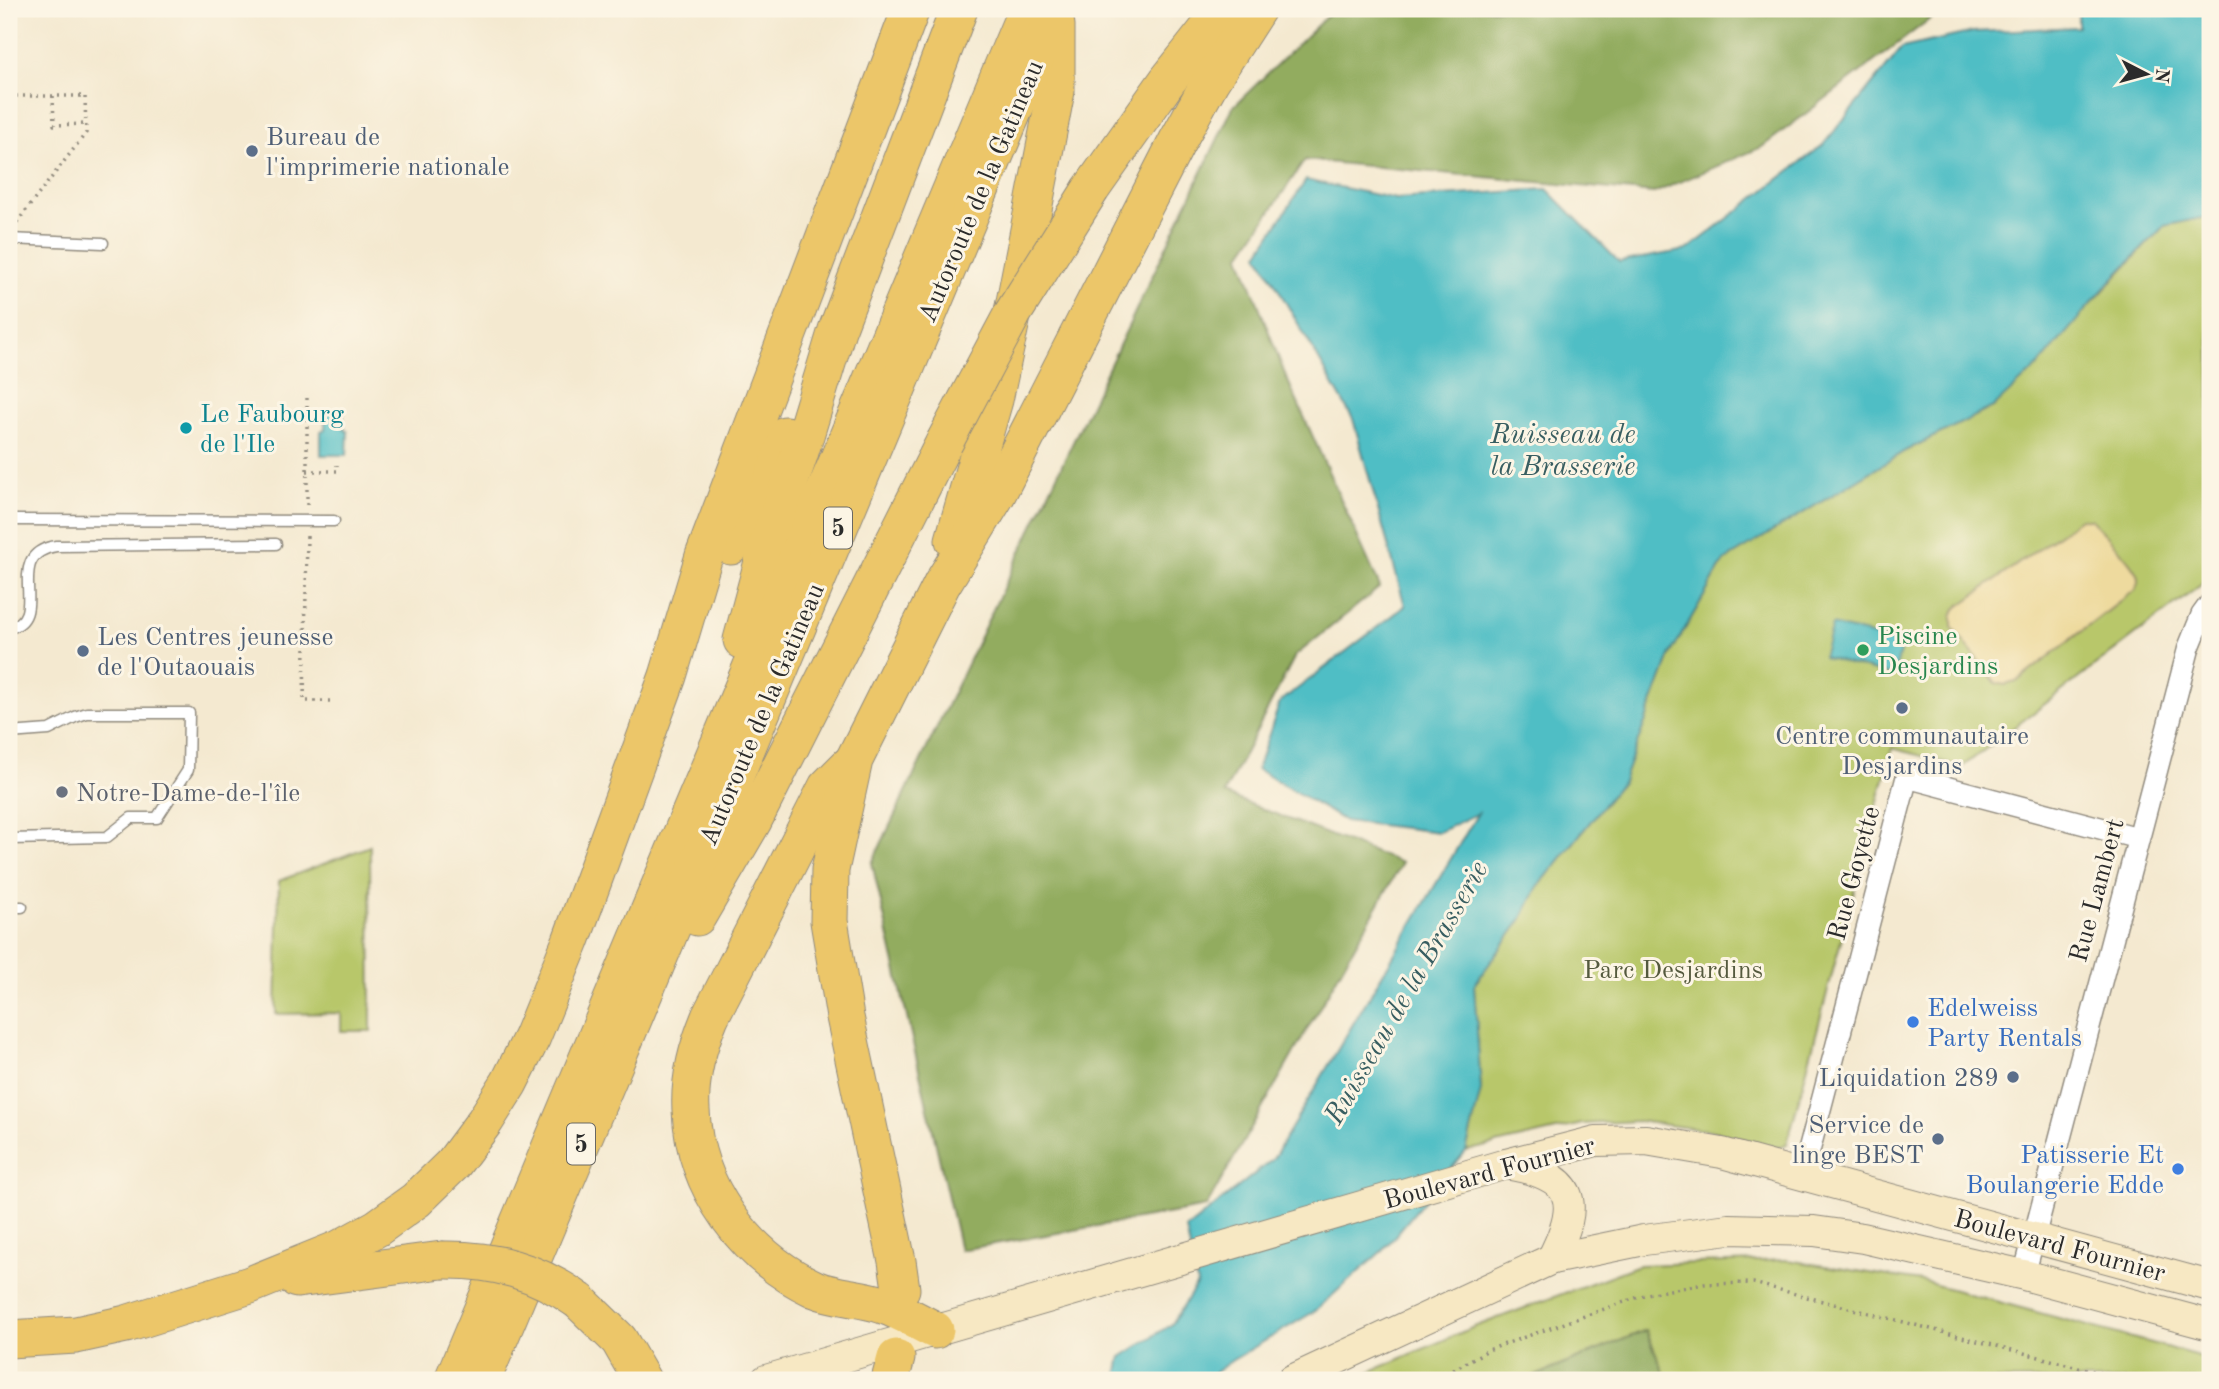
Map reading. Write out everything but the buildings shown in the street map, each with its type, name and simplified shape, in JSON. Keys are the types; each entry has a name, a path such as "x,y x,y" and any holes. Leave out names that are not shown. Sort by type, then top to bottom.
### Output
{"highway":[{"path":"18,1334 76,1335 126,1324 250,1285 345,1246 394,1217 441,1177 481,1128 516,1070 555,984 668,676 704,556 911,9"},
{"path":"703,781 767,547 799,455 837,330 959,9"},
{"name":"Autoroute de la Gatineau","path":"453,1380 1027,9"},
{"path":"942,584 988,424 1015,302 1056,91 1056,9"},
{"name":"Autoroute de la Gatineau","path":"482,1380 1056,9"},
{"path":"621,1048 753,821 944,443 1019,304 1091,189 1168,80 1224,9"},
{"path":"901,1289 845,1017 829,921 830,870 854,760 942,584 997,494 1177,142 1210,82 1257,9"},
{"path":"668,676 837,330"},
{"path":"854,760 827,787 710,1017 699,1046 692,1079 692,1126 704,1171 717,1199 737,1229 768,1260 818,1290 881,1304 935,1330"},
{"path":"250,1285 442,1260 475,1260 512,1267 537,1276 579,1301 619,1340 642,1380"}],"main road":[{"name":"Boulevard Fournier","path":"766,1380 1506,1164 1596,1141 1646,1140 1722,1153 2210,1286"},
{"path":"1506,1164 1532,1168 1562,1186 1570,1209 1568,1224 1552,1259"},
{"name":"Boulevard Fournier","path":"1292,1380 1552,1259 1689,1233 1730,1229 1814,1231 1863,1238 2024,1275 2210,1325"}],"street":[{"name":"Rue Lambert","path":"2024,1275 2189,647 2202,615 2210,604"},
{"name":"Rue Goyette","path":"1804,1174 1907,776 2138,838"}],"lane":[{"path":"9,239 103,243"},
{"path":"9,520 334,521"},
{"path":"9,628 22,622 26,614 28,564 33,555 43,548 276,544"},
{"path":"9,733 54,729 88,713 189,713 188,770 157,818 131,818 107,837 9,839"},
{"path":"9,907 22,906"}],"path":[{"path":"9,96 85,96 86,124 86,133 9,233"},
{"path":"53,96 54,125 86,124"},
{"path":"307,398 304,701 332,701"},
{"path":"307,471 337,471 337,465"},
{"path":"1435,1380 1488,1350 1647,1294 1704,1284 1753,1283 2128,1380"}],"green space":[{"path":"1334,9 1943,9 1762,147 1654,193 1305,160 1240,256 1284,372 1380,587 1295,656 1224,794 1402,863 1206,1207 960,1250 872,863 1233,107"},
{"name":"Parc Desjardins","path":"2210,216 2210,578 1962,767 1892,748 1787,1144 1777,1148 1713,1131 1638,1121 1582,1124 1466,1151 1481,1089 1474,985 1521,920 1537,888 1623,781 1671,653 1724,561 1905,451 1995,406 2164,226"},
{"path":"370,846 371,1031 341,1031 341,1013 276,1014 279,881"},
{"path":"1787,1260 1921,1281 2210,1359 2210,1380 1667,1380 1646,1330 1526,1380 1351,1380 1474,1327 1639,1265"},
{"path":"1646,1330 1667,1380 1526,1380"}],"sand":[{"path":"2080,519 2090,519 2129,561 2138,576 2135,590 2016,682 2005,685 1996,683 1952,627 1952,616 1958,607"}],"water":[{"name":"Ruisseau de la Brasserie","path":"2078,9 2210,9 2210,216 2164,226 2106,286 2040,364 1995,406 1905,451 1724,561 1671,653 1623,781 1537,888 1521,920 1474,985 1481,1090 1466,1151 1384,1249 1315,1311 1204,1380 1116,1380 1121,1357 1172,1324 1197,1284 1186,1229 1273,1159 1478,813 1439,832 1345,821 1257,769 1280,702 1405,606 1353,419 1258,254 1306,180 1396,199 1547,189 1619,262 1687,250 1823,145 1902,48 1973,32 2078,27"},
{"path":"325,412 343,413 344,429 348,432 347,455 321,455 321,431 325,429"},
{"name":"Piscine Desjardins","path":"1832,625 1902,643 1894,676 1823,657"}],"place":[{"name":"Bureau de l'imprimerie nationale","path":"252,151"},
{"name":"Le Faubourg de l'Ile","path":"186,428"},
{"name":"Piscine Desjardins","path":"1863,650"},
{"name":"Les Centres jeunesse de l'Outaouais","path":"83,651"},
{"name":"Centre communautaire Desjardins","path":"1902,708"},
{"name":"Notre-Dame-de-l'île","path":"62,792"},
{"name":"Edelweiss Party Rentals","path":"1913,1022"},
{"name":"Liquidation 289","path":"2013,1077"},
{"name":"Service de linge BEST","path":"1938,1139"},
{"name":"Patisserie Et Boulangerie Edde","path":"2178,1169"}]}
